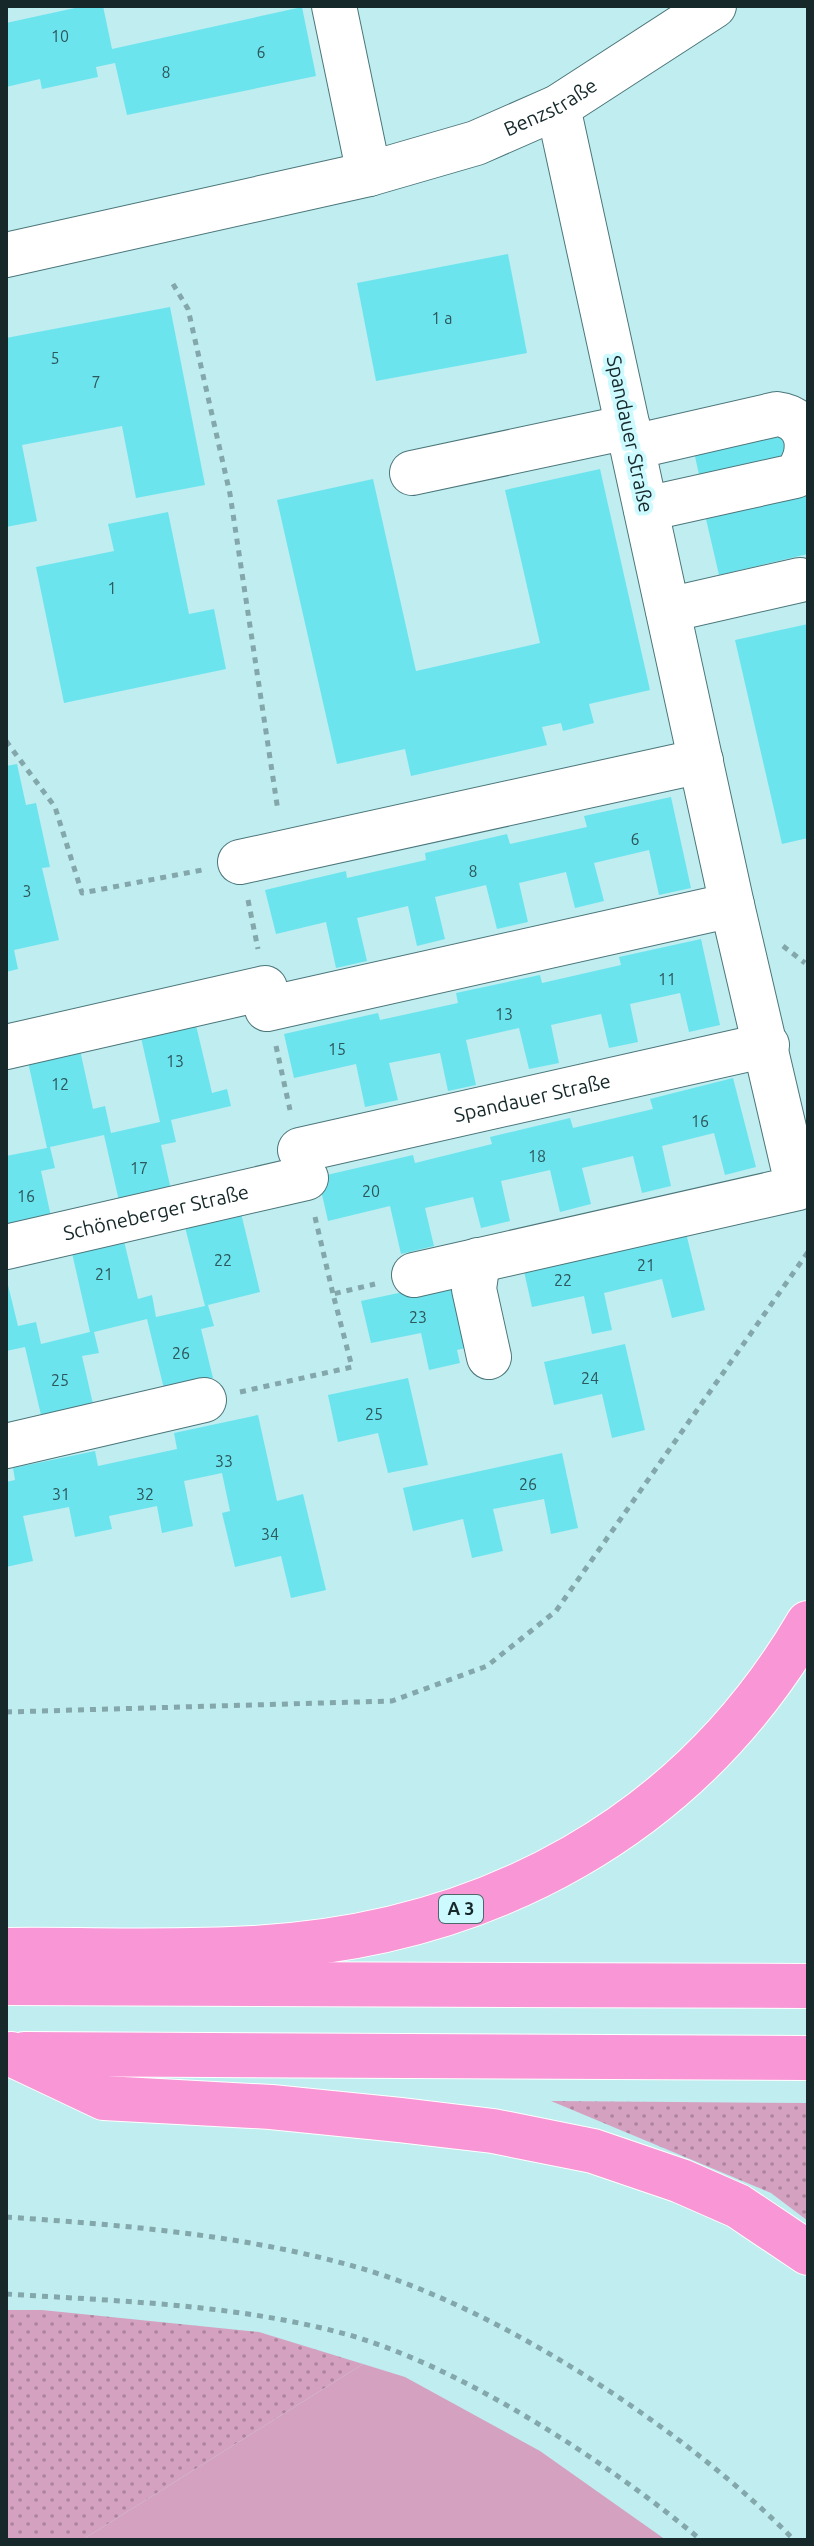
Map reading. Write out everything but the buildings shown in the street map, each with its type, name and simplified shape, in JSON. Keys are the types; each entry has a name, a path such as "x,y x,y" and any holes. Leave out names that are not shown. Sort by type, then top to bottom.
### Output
{"highway":[{"name":"A 3","path":"6,1950 254,1948 331,1940 416,1924 507,1893 574,1860 645,1811 706,1759 760,1700 808,1623"},
{"path":"6,1983 808,1986"},
{"path":"9,2054 808,2058"},
{"path":"9,2054 104,2098 271,2107 400,2120 493,2131 593,2151 681,2181 738,2206 808,2253"}],"street":[{"path":"334,6 369,174"},
{"name":"Benzstraße","path":"6,255 369,174 476,143 558,107 714,6"},
{"name":"Spandauer Straße","path":"414,1275 798,1188 732,905 558,107"},
{"path":"412,473 777,414 792,416 801,424 807,454 805,465 795,476 646,509"},
{"path":"668,610 800,580"},
{"path":"240,862 701,761"},
{"path":"6,1047 266,999 732,905"},
{"name":"Spandauer Straße","path":"303,1164 767,1045"},
{"name":"Schöneberger Straße","path":"6,1247 303,1164"},
{"path":"478,1260 474,1289 489,1357"},
{"path":"6,1446 204,1400"}],"path":[{"path":"173,284 188,309 230,494 284,852"},
{"path":"6,1712 392,1701 487,1666 556,1611 808,1252"},
{"path":"204,1400 352,1367 333,1294 414,1275"},
{"path":"6,2217 254,2243 360,2268 412,2286 516,2335 627,2406 681,2444 794,2540"},
{"path":"6,2294 238,2312 339,2332 383,2346 482,2393 540,2428 598,2464 701,2540"}],"shaded area":[{"path":"551,2101 808,2103 808,2221 771,2193"},
{"path":"6,2310 42,2310 259,2332 363,2364 82,2540 6,2540"},
{"path":"363,2364 405,2377 540,2451 666,2540 82,2540"}]}
